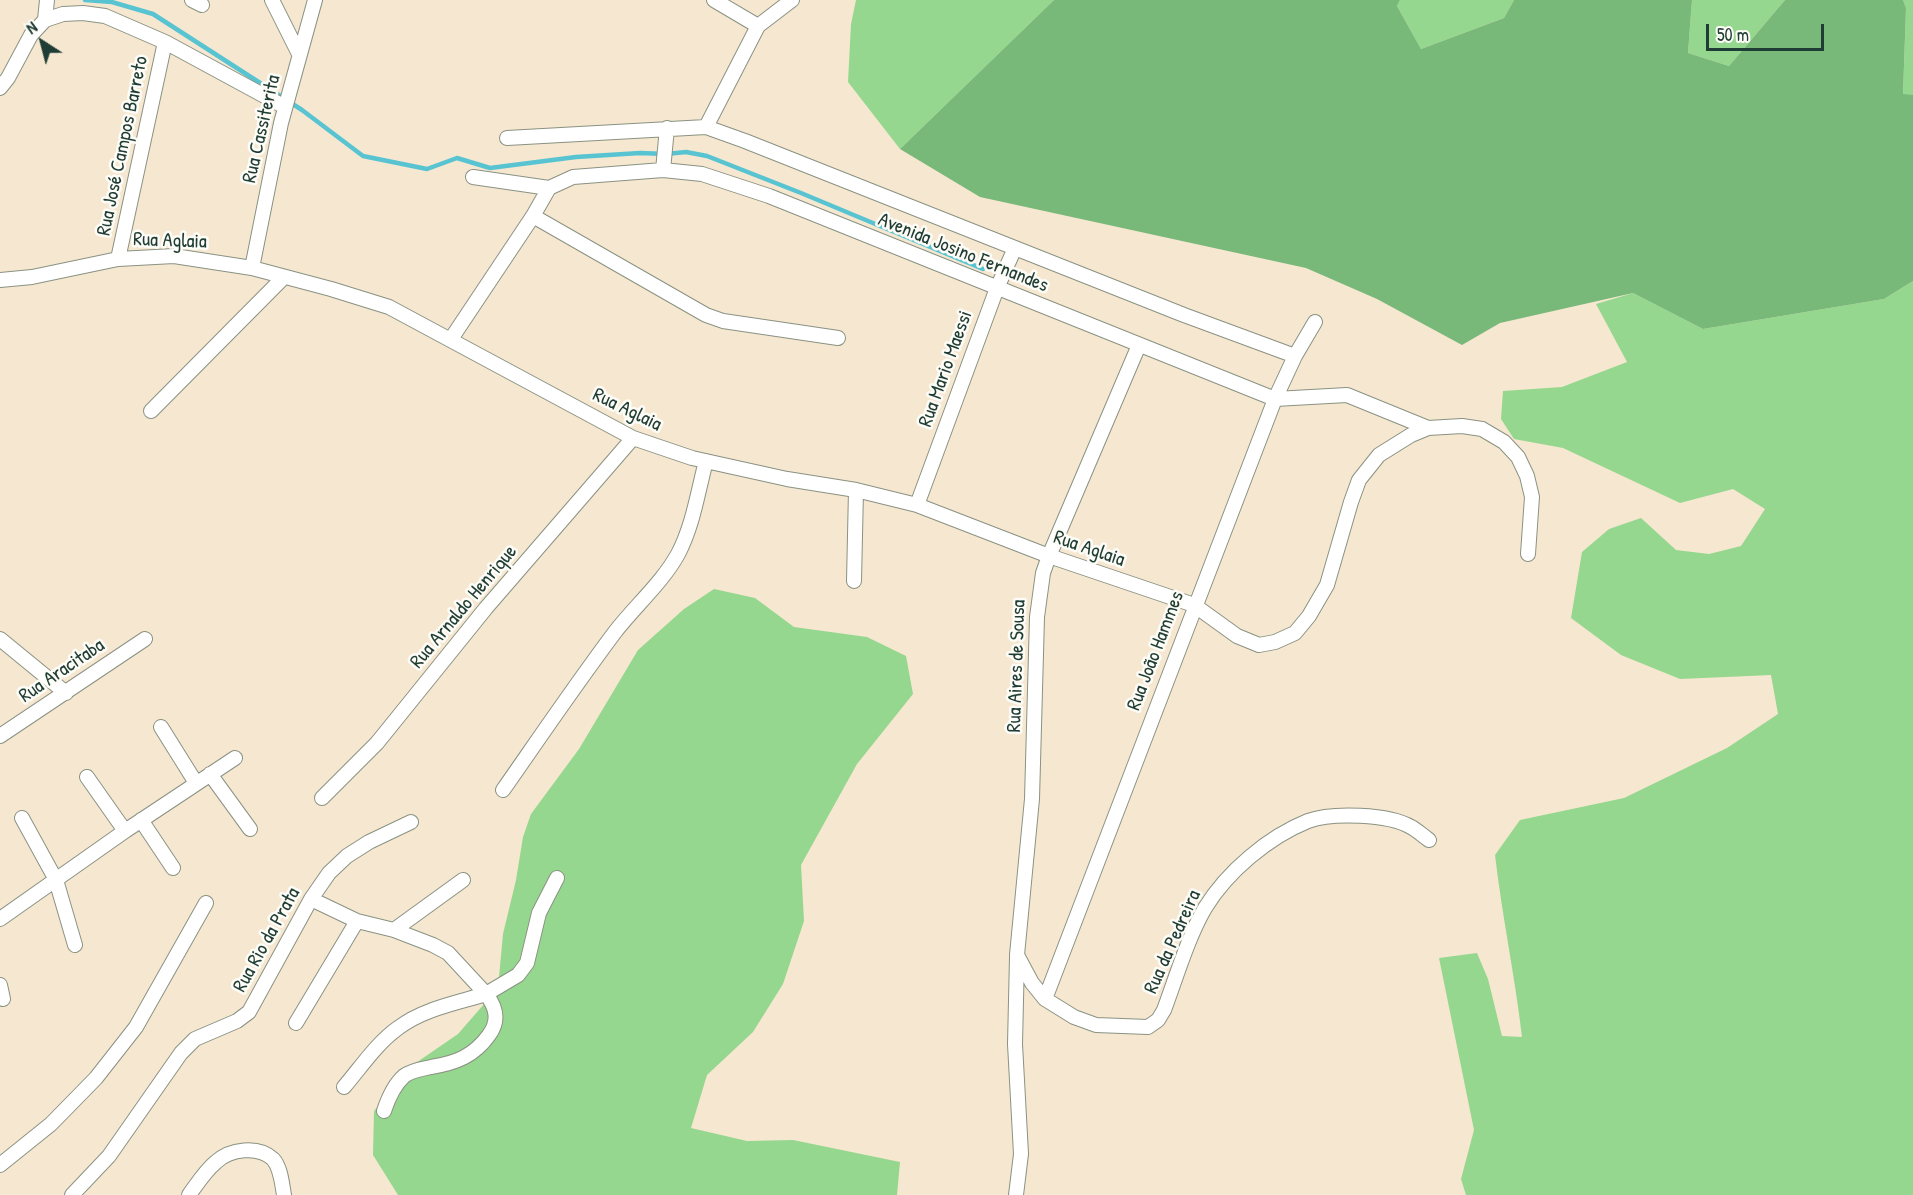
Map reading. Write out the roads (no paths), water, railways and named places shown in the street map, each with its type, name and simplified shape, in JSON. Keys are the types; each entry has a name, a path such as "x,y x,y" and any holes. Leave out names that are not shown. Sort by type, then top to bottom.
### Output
{"street":[{"path":"272,0 299,54"},
{"name":"Rua Cassiterita","path":"252,268 286,101 315,0"},
{"path":"714,0 758,26"},
{"path":"706,127 758,26 792,0"},
{"path":"45,20 47,1"},
{"path":"0,88 8,78 31,35 45,20 63,14 83,13 105,16 165,42 286,101"},
{"name":"Rua José Campos Barreto","path":"118,259 165,42"},
{"name":"Avenida Josino Fernandes","path":"507,138 706,127 1184,315 1295,356"},
{"path":"663,160 667,128"},
{"name":"Avenida Josino Fernandes","path":"549,188 573,177 663,160 769,196 1275,399 1347,395 1428,428"},
{"path":"451,339 549,188 473,177"},
{"path":"532,216 706,315 723,321 838,338"},
{"name":"Rua Mario Maessi","path":"917,506 997,288 1015,248"},
{"name":"Rua Aglaia","path":"0,280 32,277 118,259 174,256 252,268 331,289 389,307 633,438 692,458 787,479 856,489 917,506 1049,556 1194,605 1237,636 1259,645 1275,642 1295,633 1309,616 1327,585 1359,480 1379,455 1411,435 1428,428"},
{"path":"151,411 284,277"},
{"name":"Rua João Hammes","path":"1045,999 1194,605 1275,399 1295,356 1315,322"},
{"name":"Rua Aires de Sousa","path":"1016,1195 1021,1154 1015,1044 1017,955 1032,800 1037,617 1043,573 1139,345"},
{"path":"1428,428 1462,426 1482,429 1504,442 1518,457 1527,476 1532,497 1528,554"},
{"name":"Rua Arnaldo Henrique","path":"322,798 377,743 486,608 633,438"},
{"path":"503,790 606,644 668,571 679,552 686,533 706,461"},
{"path":"854,581 856,489"},
{"path":"0,639 66,693"},
{"name":"Rua Aracitaba","path":"0,736 145,639"},
{"path":"161,727 196,783"},
{"path":"0,919 141,820 235,758"},
{"path":"210,774 250,829"},
{"path":"87,777 125,831"},
{"name":"Rua da Pedreira","path":"1045,999 1074,1017 1096,1025 1148,1027 1158,1020 1164,1010 1204,909 1244,862 1267,844 1308,821 1331,816 1377,817 1395,821 1410,826 1429,840"},
{"path":"22,818 56,880 75,945"},
{"path":"141,820 173,868"},
{"name":"Rua Rio da Prata","path":"72,1195 109,1156 181,1053 195,1039 237,1021 249,1012 310,899 329,873 347,856 369,842 411,822"},
{"path":"344,1087 379,1046 398,1028 424,1013 486,994 518,975 527,963 539,913 557,878"},
{"path":"394,930 463,880"},
{"path":"310,899 357,921 416,937 448,953 493,1004 496,1020 494,1029 480,1048 468,1057 447,1065 412,1072 403,1077 388,1097 384,1112"},
{"path":"0,1165 51,1124 96,1078 129,1035 151,1000 206,903"},
{"path":"296,1023 357,921"},
{"path":"1017,955 1032,983 1045,999"},
{"path":"189,1195 217,1161 230,1153 247,1150 264,1153 273,1160 279,1169 284,1195"}],"waterway":[{"path":"85,0 112,2 153,14 302,110 363,156 427,169 457,158 490,168 576,157 686,152 707,156 801,193 983,269"}]}
